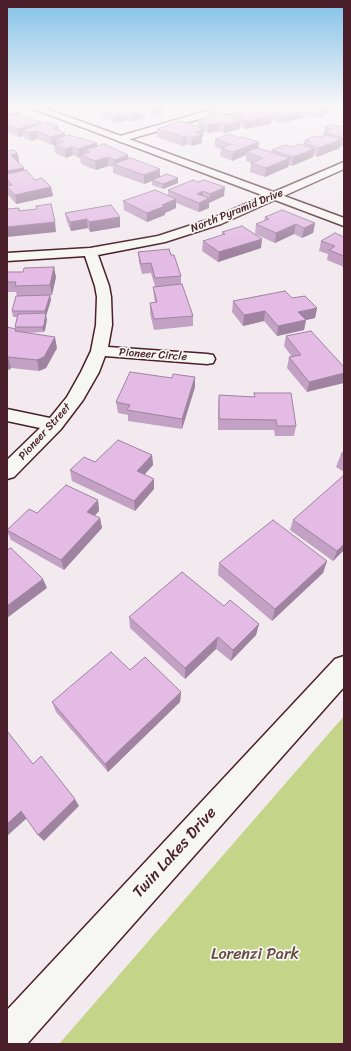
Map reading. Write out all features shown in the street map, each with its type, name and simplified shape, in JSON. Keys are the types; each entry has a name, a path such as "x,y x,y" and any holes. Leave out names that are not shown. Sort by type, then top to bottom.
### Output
{"street":[{"path":"163,155 344,222"},
{"name":"North Pyramid Drive","path":"7,257 90,252 160,239 217,221 344,165"},
{"name":"Pioneer Street","path":"7,472 54,425 74,400 90,372 98,351 104,325 104,297 102,286 90,252"},
{"name":"Pioneer Circle","path":"98,351 207,359"},
{"path":"7,414 54,425"},
{"name":"Twin Lakes Drive","path":"7,1038 344,668"}],"green space":[{"name":"Lorenzi Park","path":"344,716 344,1044 59,1044"}],"building":[{"path":"7,155 11,155 24,168 7,171"},
{"path":"80,155 128,155 115,160 108,157 95,161"},
{"path":"255,155 280,155 290,158 266,168 251,163 263,158"},
{"path":"287,155 298,155 293,157"},
{"path":"131,158 160,169 144,175 113,164"},
{"path":"26,170 35,180 42,178 51,187 15,195 7,187 12,185 7,179 7,174"},
{"path":"167,174 178,178 163,184 152,180"},
{"path":"193,180 198,182 204,180 225,187 210,194 203,191 197,194 209,198 199,203 168,190"},
{"path":"155,190 176,199 162,205 165,206 147,213 123,201"},
{"path":"51,204 55,222 7,227 7,209 19,208 19,211 37,209 36,206"},
{"path":"111,205 120,217 89,222 87,219 70,222 65,213"},
{"path":"282,210 315,223 304,228 296,224 276,233 256,224 269,219 265,217"},
{"path":"242,226 262,239 219,252 203,241 225,234 222,232"},
{"path":"335,233 344,237 344,256 329,250 335,246 321,241"},
{"path":"169,249 171,255 174,255 181,276 155,278 151,263 141,264 138,252"},
{"path":"54,267 50,285 15,286 16,282 7,282 7,272 23,272 24,268"},
{"path":"182,284 193,316 154,319 150,303 157,302 153,287"},
{"path":"285,291 292,298 305,296 317,308 298,312 306,320 278,326 265,311 244,315 233,301"},
{"path":"50,295 45,311 12,311 16,296"},
{"path":"46,313 44,325 42,327 15,327 18,314"},
{"path":"7,327 16,329 15,331 55,337 44,357 37,360 8,357 7,359"},
{"path":"311,331 344,367 344,373 309,382 289,357 301,355 286,336"},
{"path":"130,372 172,378 173,374 195,377 182,419 127,410 130,405 116,402"},
{"path":"254,393 291,393 296,426 277,426 276,420 219,419 219,395 255,397"},
{"path":"118,440 152,455 137,471 154,479 134,501 70,470 84,457 95,462"},
{"path":"343,476 344,544 337,551 293,520"},
{"path":"66,485 98,500 87,512 100,518 61,560 7,530 29,509 37,513"},
{"path":"273,520 327,561 275,609 219,563"},
{"path":"11,548 43,579 7,606 7,550"},
{"path":"182,572 224,606 230,600 259,624 233,650 218,637 185,668 129,617"},
{"path":"111,652 130,670 145,657 181,692 105,764 52,702"},
{"path":"7,731 33,764 41,756 75,799 38,835 21,811 7,824"}]}
